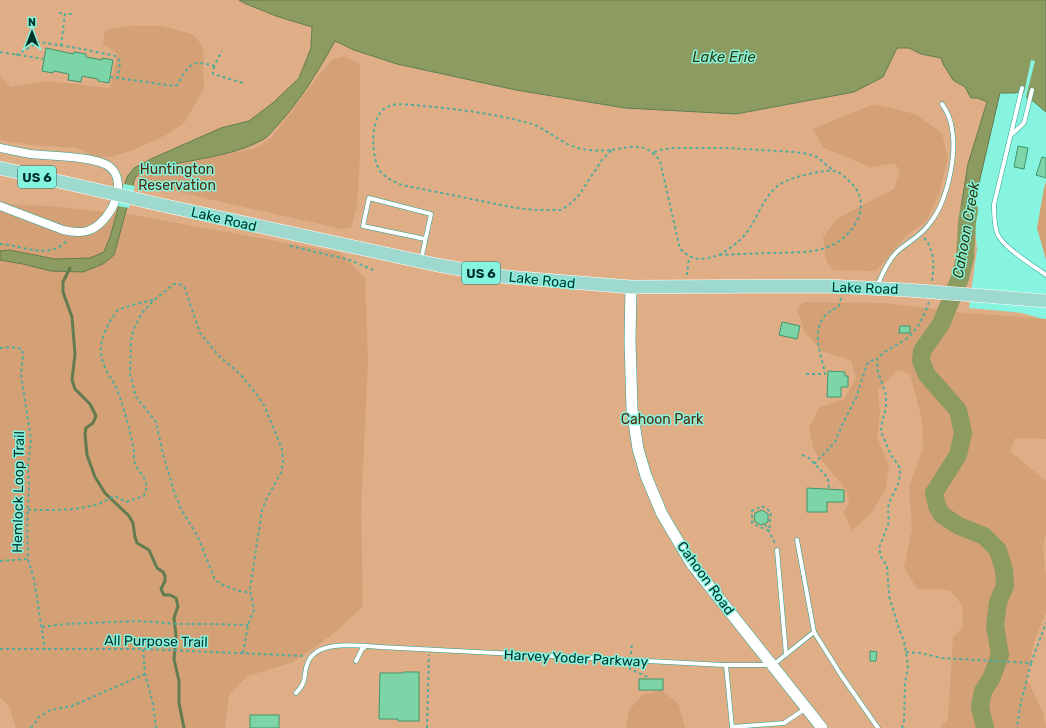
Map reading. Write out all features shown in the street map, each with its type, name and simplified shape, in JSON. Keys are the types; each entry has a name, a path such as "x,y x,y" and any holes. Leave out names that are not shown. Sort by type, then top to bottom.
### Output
{"main road":[{"name":"Lake Road","path":"0,168 421,262 508,277 631,287 828,286 876,288 1046,302"}],"street":[{"path":"0,148 28,153 99,161 112,168 117,181 118,189 115,201 108,215 89,231 73,232 63,230 0,206"},
{"name":"Cahoon Road","path":"631,287 630,341 632,409 638,449 646,476 662,514 691,563 822,728"}],"lane":[{"path":"1022,88 994,204 994,218 998,235 1007,246 1046,275"},
{"path":"1011,135 1024,123 1032,90"},
{"path":"876,288 885,269 898,250 920,235 931,223 950,181 953,149 952,129 947,112 942,104"},
{"path":"421,262 426,239 431,214 369,198 363,226 426,239"},
{"path":"797,540 814,632 841,676 878,728"},
{"path":"777,550 786,654"},
{"path":"773,665 814,632"},
{"name":"Harvey Yoder Parkway","path":"311,656 334,646 365,646 726,665 773,665"},
{"path":"356,661 365,646"},
{"path":"296,693 303,686 311,656"},
{"path":"726,665 732,728 784,723 806,708"}],"path":[{"path":"60,12 72,14"},
{"path":"61,46 65,14"},
{"path":"16,55 39,42 115,56 120,61 118,78"},
{"path":"222,51 214,66 213,74 243,83"},
{"path":"0,52 44,59"},
{"path":"110,77 177,86 185,70 192,64 201,63 214,66"},
{"path":"612,150 602,160 579,195 561,210 550,211 516,208 402,185 392,181 382,174 377,166 374,155 375,126 377,116 382,110 391,105 399,104 444,108 514,120 544,129 574,147 592,150 612,150 637,147 646,148 654,152 660,161 680,249 689,257 700,259 720,255 809,252 828,247 844,238 854,227 859,217 861,204 858,192 853,184 817,157 808,154 720,148 671,148 654,152"},
{"path":"720,255 738,242 748,232 773,190 783,182 798,176 834,171"},
{"path":"920,235 927,241 933,257 932,282"},
{"path":"0,244 38,251 52,249 64,244 69,237"},
{"path":"687,275 689,257"},
{"path":"243,653 248,625 254,610 251,593 250,589 254,552 262,510 281,473 283,462 282,449 274,433 264,405 239,373 219,356 200,333 184,286 174,284 154,300 142,313 134,328 131,341 130,374 136,397 156,422 174,491 181,509 198,537 215,580 221,584 251,593"},
{"path":"806,374 825,374 819,350 819,329 824,316 839,306 841,296"},
{"path":"28,510 78,508 95,505 115,496 126,502 144,496 146,484 144,476 137,468 134,460 133,446 118,390 104,365 102,338 106,326 118,310 154,300"},
{"path":"814,464 835,442 856,398 867,364 870,361 877,359 911,334 920,322 929,301"},
{"name":"Hemlock Loop Trail","path":"0,348 10,347 22,349 23,356 20,375 31,440 28,464 28,559 0,562"},
{"path":"877,359 878,372 886,396 886,408 881,432 891,455 899,466 900,472 899,482 889,503 889,522 879,548 881,557 887,566 889,596 904,642 908,666 905,683 904,721 902,728"},
{"path":"802,455 809,458 828,478 829,488"},
{"path":"762,506 771,512 769,531 752,522 752,512 762,506"},
{"path":"765,524 777,550"},
{"path":"28,559 34,579 45,650"},
{"path":"42,627 65,624 138,621 170,624 248,625"},
{"path":"1017,728 1020,706 1031,663 1046,623"},
{"name":"All Purpose Trail","path":"0,649 143,649 311,656"},
{"path":"143,649 145,674 153,704 156,728"},
{"path":"427,728 429,650"},
{"path":"906,652 920,653 942,658 1031,663"},
{"path":"31,728 38,717 50,710 72,706 145,674"}],"green space":[{"name":"Cahoon Park","path":"0,0 349,0 354,50 397,64 516,90 625,108 736,114 854,92 883,77 897,48 909,48 921,54 942,58 943,64 953,80 965,87 971,98 978,98 987,101 997,91 973,209 977,249 969,308 1022,313 1046,320 1046,728 0,728"},
{"path":"131,26 162,26 192,34 202,45 204,57 204,89 184,123 166,135 133,150 111,157 95,157 76,148 30,145 0,140 0,76 11,87 47,81 110,88 117,53 103,44 105,30"},
{"path":"344,56 360,64 360,156 357,206 351,228 341,229 139,183 140,177 151,171 256,148 271,138 332,60"},
{"path":"874,104 915,114 942,133 948,158 939,194 926,221 906,236 876,271 833,270 826,261 823,237 838,218 894,189 900,172 895,163 870,167 824,148 813,129"},
{"path":"1046,182 1046,260 1037,228"},
{"name":"Huntington Reservation","path":"0,202 15,205 51,206 134,215 341,253 365,278 368,362 361,511 363,606 337,631 294,662 247,676 229,695 225,728 16,728 9,706 0,697"},
{"path":"804,302 884,303 956,312 1046,319 1046,439 1015,438 1010,451 1046,481 1046,533 1043,547 1046,580 1046,613 1034,642 1027,679 1043,713 1046,728 939,728 948,719 953,637 963,627 962,605 950,590 917,589 904,567 912,530 909,487 923,448 922,420 910,374 898,370 878,390 880,413 877,437 889,466 885,490 871,514 852,530 843,512 849,503 847,491 814,451 809,428 819,408 844,399 856,379 851,360 821,351 804,331 797,309"},
{"path":"662,690 679,705 685,728 626,728 629,710 642,695"}],"water":[{"name":"Lake Erie","path":"239,0 1046,0 1046,112 1033,101 1028,101 1024,93 1000,93 973,209 974,231 965,234 961,207 968,164 987,102 978,98 971,98 965,87 953,80 941,58 921,54 909,48 897,48 883,77 854,92 736,114 625,108 516,90 397,64 354,50 335,41 301,96 264,139 255,144 226,154 152,167 140,173 135,178 114,255 103,264 83,272 51,271 0,260 0,251 9,250 55,259 90,258 104,252 110,237 127,177 134,168 221,128 249,121 274,102 299,78 311,48 312,27 276,16"}],"pier":[{"path":"1031,60 1035,61 1026,97 1028,101 1033,102 1033,104 1026,102 1023,95 1016,95 1016,93 1024,93"},
{"path":"124,184 135,186 129,208 117,206"}],"building":[{"path":"46,48 73,54 74,52 86,54 86,57 102,60 102,58 113,60 109,83 82,76 81,82 68,80 69,74 54,71 53,73 42,71"},
{"path":"1018,146 1028,148 1024,169 1014,167"},
{"path":"1042,157 1046,158 1046,178 1036,175"},
{"path":"782,322 800,326 797,339 779,335"},
{"path":"900,326 910,326 910,333 899,333"},
{"path":"828,371 845,372 845,376 848,376 848,387 841,387 841,397 827,397"},
{"path":"807,488 844,490 844,502 827,502 827,512 807,512"},
{"path":"762,510 768,514 768,522 761,525 754,521 755,513"},
{"path":"870,651 877,652 876,661 870,661"},
{"path":"419,672 419,721 379,719 380,673"},
{"path":"639,679 663,679 663,690 639,690"},
{"path":"250,715 279,715 279,728 250,728"}],"waterway":[{"name":"Cahoon Creek","path":"969,210 965,258 960,278 941,324 922,351 921,361 927,375 958,410 963,433 958,455 934,493 937,506 942,515 959,526 984,536 998,550 1004,570 1005,586 998,602 995,626 1000,655 991,679 983,691 980,707 985,728"},
{"path":"70,268 63,282 63,292 72,317 75,354 72,380 75,389 90,404 96,416 93,423 86,428 85,434 87,455 95,477 105,493 129,516 133,523 137,543 149,550 157,568 163,572 165,581 161,589 164,595 170,595 176,598 178,606 174,618 176,636 174,659 179,681 179,703 184,728"}]}
